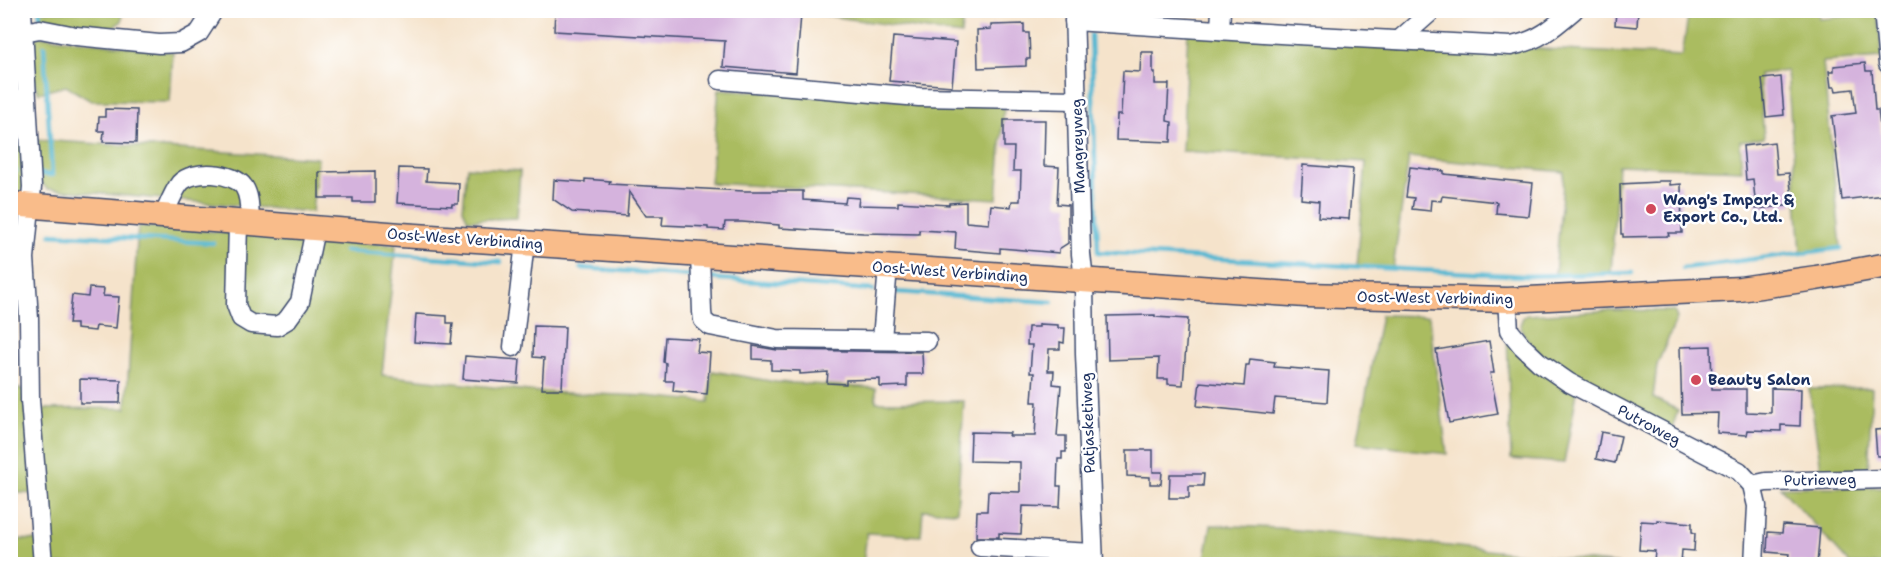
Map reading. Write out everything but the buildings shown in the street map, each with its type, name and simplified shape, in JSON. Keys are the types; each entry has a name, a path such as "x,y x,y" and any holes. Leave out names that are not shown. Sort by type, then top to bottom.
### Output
{"main road":[{"name":"Oost-West Verbinding","path":"21,204 244,223 1306,296 1507,300 1740,289 1888,265"}],"street":[{"path":"22,10 32,187 21,204 29,319 30,400 43,564"},
{"path":"1220,30 1221,10"},
{"path":"1399,40 1433,10"},
{"path":"1074,16 1164,18 1220,30 1511,46 1524,44 1545,34 1574,10"},
{"path":"1883,10 1888,64"},
{"path":"23,32 40,29 76,36 159,44 181,43 199,33 212,13"},
{"name":"Mangreyweg","path":"1074,16 1081,254 1084,281"},
{"path":"720,80 919,97 1076,100"},
{"path":"163,217 181,183 189,177 212,174 230,177 240,182 248,197 236,305 241,318 251,324 277,326 287,320 300,302 315,228"},
{"path":"513,347 525,242"},
{"path":"700,254 703,320 710,326 777,339 927,341"},
{"path":"882,339 888,267"},
{"name":"Patjasketiweg","path":"1084,281 1094,559"},
{"name":"Putroweg","path":"1507,300 1509,330 1539,362 1568,382 1739,471 1752,485"},
{"name":"Putrieweg","path":"1752,485 1766,482 1888,479"},
{"path":"1752,485 1757,506 1754,564"},
{"path":"980,548 1094,559"}],"green space":[{"path":"10,11 19,11 24,189 19,193 10,192"},
{"path":"39,11 123,11 122,21 109,30 95,32 41,23"},
{"path":"794,11 963,11 961,35"},
{"path":"1689,11 1818,11 1819,19 1878,13 1882,58 1823,62 1841,248 1801,252 1787,71 1759,74 1764,138 1740,141 1742,170 1618,165 1611,273 1555,275 1564,172 1409,157 1393,268 1357,266 1366,162 1182,151 1188,31 1682,56"},
{"path":"38,36 173,52 170,102 91,101 66,86 39,93 34,81 32,64 33,48"},
{"path":"719,89 1004,106 997,199 710,183"},
{"path":"38,140 318,158 312,212 47,189 39,180"},
{"path":"467,167 520,171 517,218 468,220 463,209"},
{"path":"138,226 396,245 382,375 538,392 647,396 709,402 712,371 776,382 876,388 876,402 964,401 957,512 923,510 921,536 867,533 863,564 48,564 36,409 126,408"},
{"path":"1614,310 1674,311 1677,318 1657,365 1653,398 1678,410 1672,429 1610,399 1563,372 1543,357 1528,341 1520,325 1523,317 1527,315"},
{"path":"1381,315 1429,316 1447,454 1357,443"},
{"path":"1507,333 1577,392 1564,463 1511,459"},
{"path":"10,388 25,389 33,494 11,492"},
{"path":"1872,388 1868,475 1822,475 1809,389"},
{"path":"1780,487 1888,487 1888,564 1850,564"},
{"path":"1211,525 1278,528 1619,564 1204,564"},
{"path":"11,539 38,540 39,564 11,564"}],"waterway":[{"path":"39,10 40,17"},
{"path":"1091,35 1098,252 1526,276 1632,273"},
{"path":"40,174 52,175 44,46"},
{"path":"10,171 16,171"},
{"path":"51,234 213,243"},
{"path":"1683,268 1841,248"},
{"path":"345,251 501,262"},
{"path":"581,268 692,276"},
{"path":"706,278 873,290"},
{"path":"897,292 1052,302"}],"place":[{"name":"Wang's Import & Export Co., Ltd.","path":"1651,209"},
{"name":"Beauty Salon","path":"1696,380"}]}
